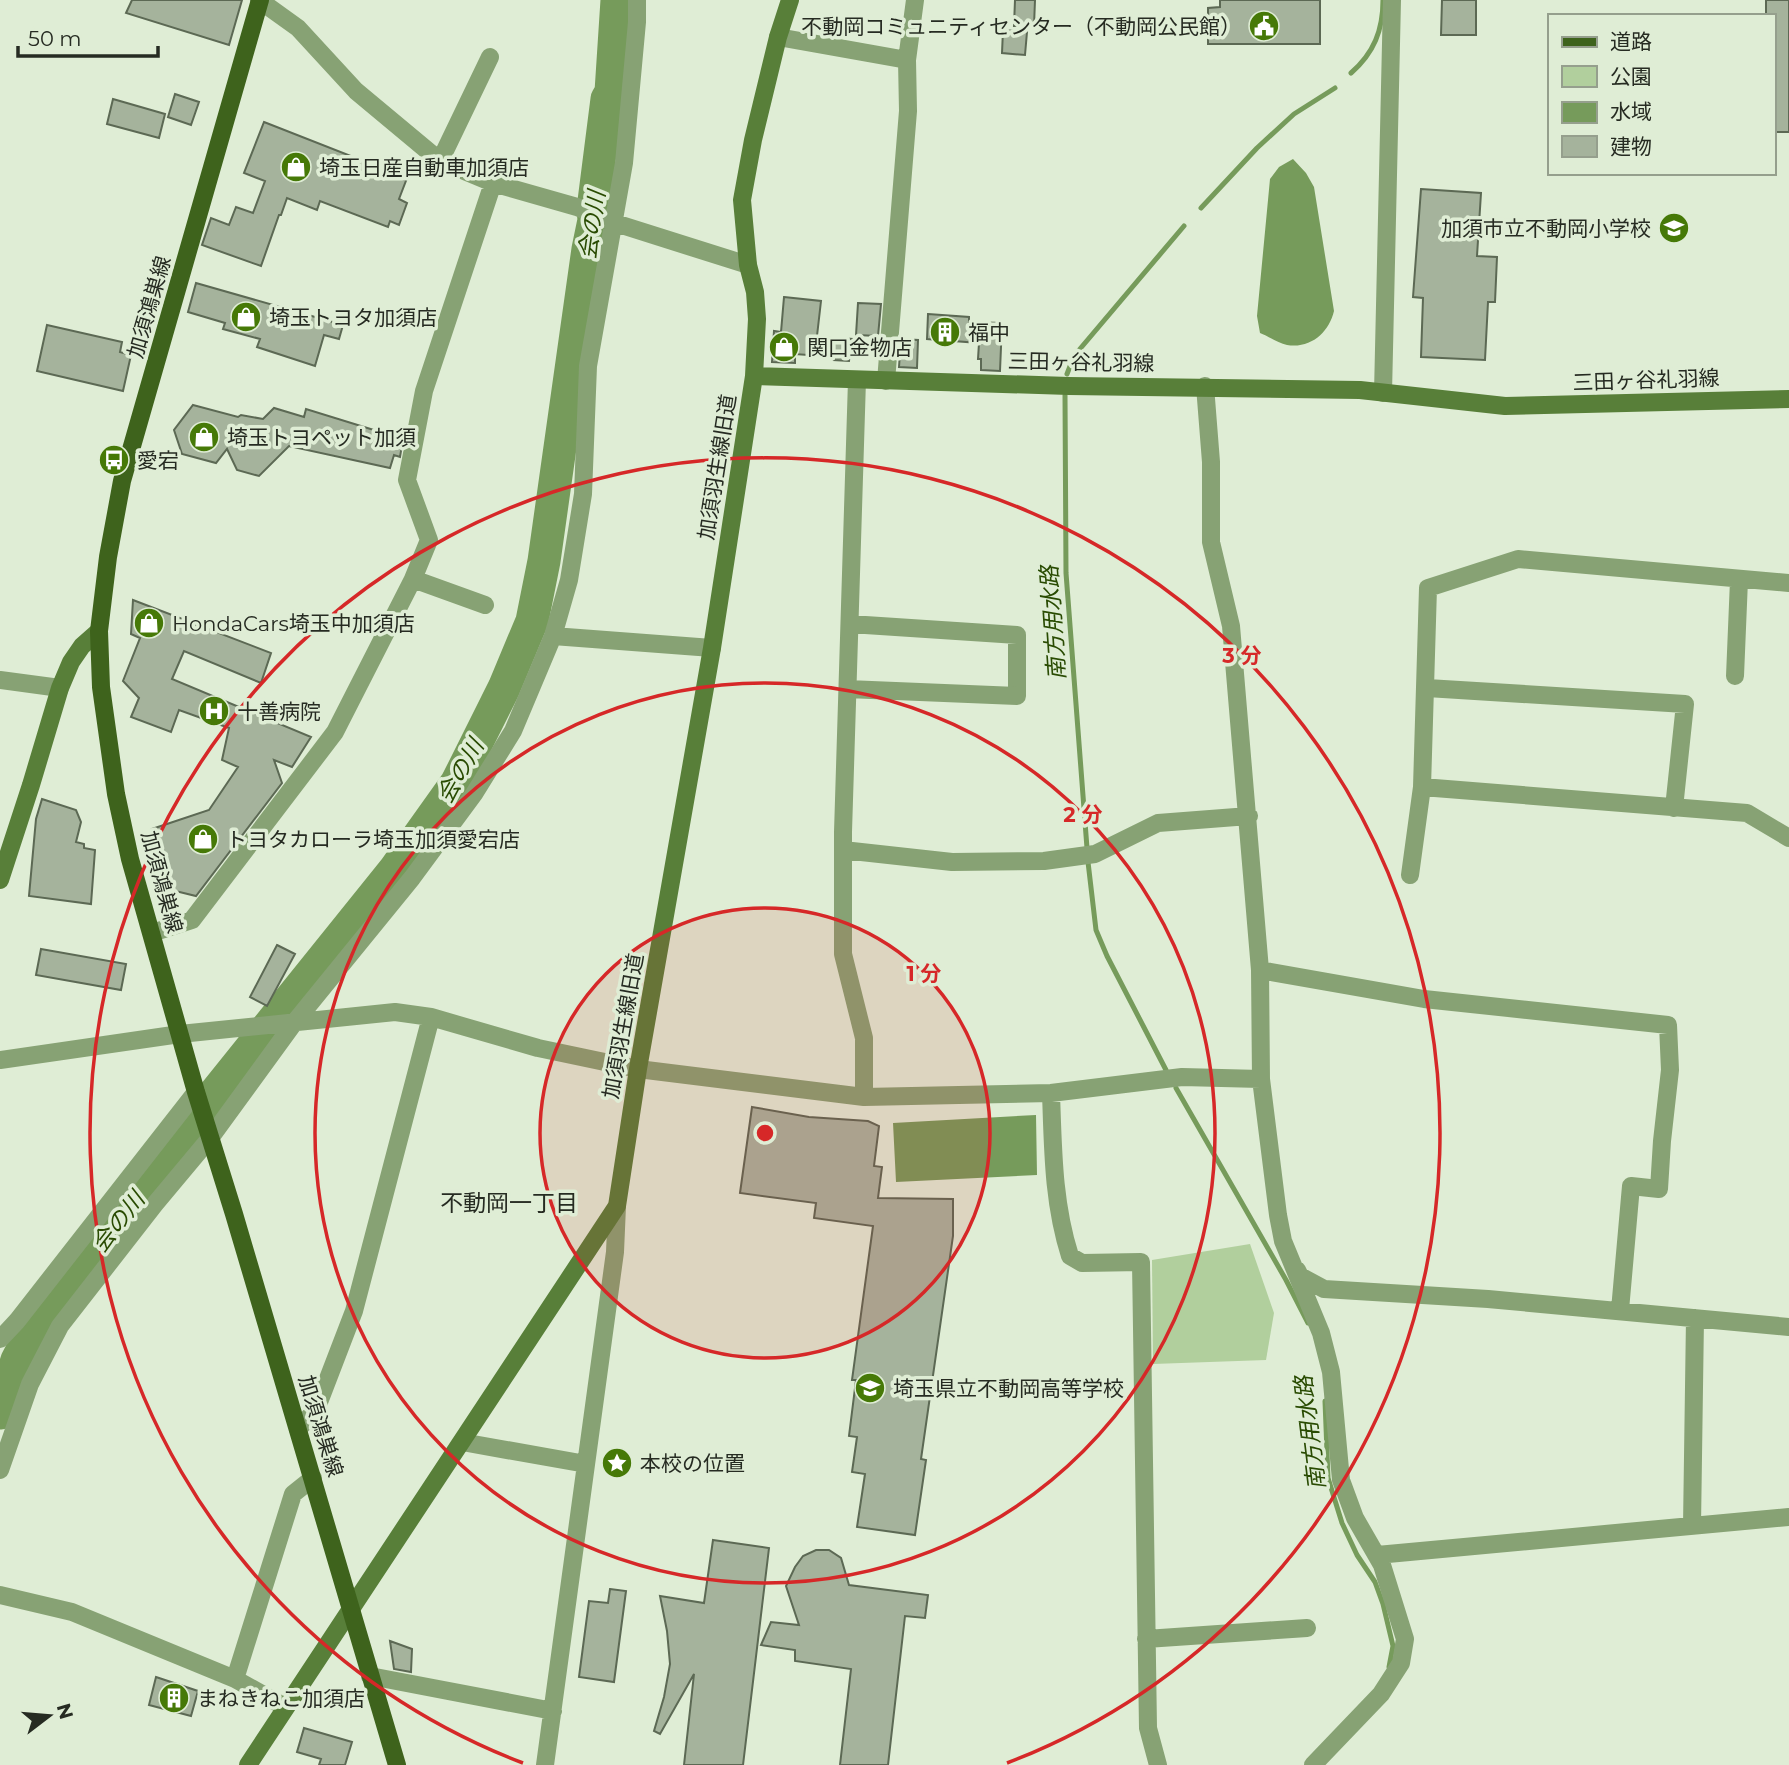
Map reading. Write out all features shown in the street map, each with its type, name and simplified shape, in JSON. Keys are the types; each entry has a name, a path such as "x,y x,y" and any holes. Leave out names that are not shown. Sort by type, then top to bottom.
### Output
{"main road":[{"name":"加須鴻巣線","path":"259,0 122,481 108,557 99,631 102,687 116,794 130,859 397,1765"}],"street":[{"path":"259,0 298,29 356,90 439,161 493,183 577,207 608,221 748,265"},
{"path":"0,1470 30,1384 60,1326 294,1023 412,878 474,794 513,731 553,636 569,580 583,494 588,366 608,221 624,163 637,0"},
{"path":"754,376 757,319 755,292 748,265 742,200 752,140 790,0"},
{"path":"886,381 908,111 907,60 915,0"},
{"path":"1383,393 1392,0"},
{"path":"778,37 907,60"},
{"path":"439,161 490,57"},
{"path":"152,933 192,920 335,732 413,579 429,540 407,480 424,391 493,183"},
{"name":"三田ヶ谷礼羽線","path":"754,376 1065,386 1205,386 1383,393 1505,406 1789,399"},
{"name":"加須羽生線旧道","path":"248,1765 617,1206 638,1069 712,648 754,376"},
{"path":"857,380 843,850 843,954 864,1038 864,1097"},
{"path":"1205,386 1211,462 1211,542 1231,626 1260,970 1261,1079 1278,1215 1283,1241 1321,1332 1331,1372 1341,1480 1355,1518 1382,1564 1405,1639 1401,1663 1381,1694 1313,1765"},
{"path":"1410,875 1422,787 1428,588 1518,559 1789,583"},
{"path":"413,579 485,605"},
{"path":"1735,676 1739,580"},
{"path":"847,689 1017,696 1017,635 850,624"},
{"path":"0,880 60,688 71,662 82,646 99,631"},
{"path":"553,636 712,648"},
{"path":"0,680 60,688"},
{"path":"1427,688 1685,704 1674,808"},
{"path":"1422,787 1747,813 1789,838"},
{"path":"843,850 952,862 1044,861 1087,856 1158,823 1249,816"},
{"path":"1260,970 1424,999 1668,1026 1670,1070 1659,1189 1631,1186 1620,1310"},
{"path":"0,1060 180,1034 395,1012 431,1017 538,1048 638,1069 864,1097 1051,1093 1171,1078 1261,1079"},
{"path":"298,1429 316,1410 354,1311 431,1017"},
{"path":"1051,1093 1056,1201 1061,1230 1070,1256 1082,1263 1141,1262 1148,1728 1158,1765"},
{"path":"0,1339 198,1097"},
{"path":"545,1765 615,1252 617,1206"},
{"path":"1289,1258 1300,1276 1324,1289 1620,1310 1789,1327"},
{"path":"1692,1526 1695,1318"},
{"path":"462,1442 586,1464"},
{"path":"235,1679 293,1494 313,1478"},
{"path":"1377,1555 1789,1517"},
{"path":"0,1595 72,1612 235,1679 285,1707"},
{"path":"1146,1639 1307,1628"},
{"path":"370,1675 553,1711"}],"green space":[{"path":"1250,1244 1274,1313 1266,1360 1153,1364 1152,1260"}],"water":[{"path":"1293,159 1314,187 1334,311 1328,326 1318,337 1296,346 1284,344 1260,333 1257,316 1270,179 1279,167"},
{"path":"1036,1115 1037,1175 896,1182 893,1123"}],"building":[{"path":"132,0 242,0 229,45 126,13"},
{"path":"1015,0 1035,0 1034,26 1014,26"},
{"name":"不動岡コミュニティセンター（不動岡公民館）","path":"1220,0 1320,0 1320,44 1208,44 1208,8 1220,7"},
{"path":"1442,0 1476,0 1476,35 1441,35"},
{"path":"1766,0 1789,0 1789,132 1775,132 1775,14 1766,14"},
{"path":"1003,30 1027,32 1025,55 1002,53"},
{"path":"175,94 199,102 191,125 168,117"},
{"path":"113,99 165,114 159,138 107,124"},
{"path":"264,122 407,178 399,199 407,203 399,225 390,221 388,227 320,201 317,210 287,198 261,266 202,245 211,218 229,225 236,207 253,213 265,181 244,173"},
{"path":"1421,189 1481,193 1477,256 1497,257 1495,302 1488,302 1485,360 1421,357 1423,298 1413,297"},
{"path":"196,283 343,325 339,339 324,335 315,366 257,347 260,339 223,329 225,323 188,312"},
{"path":"784,297 821,301 817,336 852,339 849,361 834,360 835,357 795,354 795,363 772,362 774,331 781,332"},
{"path":"858,303 881,304 878,336 856,335"},
{"path":"928,314 969,317 969,322 1002,323 1000,371 981,370 981,359 978,359 979,343 927,339"},
{"path":"47,325 122,342 120,352 131,355 123,391 37,371"},
{"path":"901,339 918,340 917,368 899,367"},
{"path":"193,405 238,417 241,415 263,419 274,408 304,417 306,409 403,439 400,457 394,455 390,468 289,446 259,476 237,470 227,449 216,463 182,454 174,430"},
{"path":"133,600 271,653 261,683 184,651 172,679 311,737 292,767 274,760 282,783 196,896 167,889 152,829 209,810 238,767 222,760 229,728 179,710 171,732 131,717 139,698 123,681 140,638 131,634"},
{"path":"42,799 76,810 81,822 76,842 84,844 84,848 95,850 91,904 29,896 36,819"},
{"path":"277,945 295,954 267,1006 250,997"},
{"path":"41,949 126,964 121,990 36,975"},
{"path":"752,1107 809,1117 868,1121 879,1126 874,1166 882,1167 878,1198 953,1199 953,1236 921,1459 926,1460 915,1535 857,1527 865,1474 852,1472 857,1437 849,1436 856,1380 852,1380 873,1226 814,1218 816,1203 740,1193"},
{"path":"713,1540 769,1548 743,1765 684,1765 694,1674 660,1734 654,1731 670,1664 660,1596 704,1603"},
{"path":"816,1550 829,1550 841,1558 849,1585 928,1595 925,1618 905,1616 888,1765 840,1765 851,1669 795,1661 795,1650 761,1645 771,1622 799,1625 786,1586 803,1556"},
{"path":"610,1589 626,1591 614,1682 579,1677 589,1601 608,1603"},
{"path":"390,1641 412,1649 411,1672 394,1669"},
{"name":"まねきねこ加須店","path":"156,1677 198,1691 191,1716 149,1705"},
{"path":"304,1728 352,1742 345,1765 319,1765 321,1759 297,1752"}],"waterway":[{"name":"会の川","path":"0,1413 17,1360 31,1333 194,1119 395,869 457,782 504,688 532,621 544,561 594,220 593,209 607,99 611,92 617,0"},
{"name":"南方用水路","path":"1351,73 1366,57 1376,40 1383,0"},
{"name":"南方用水路","path":"1201,208 1257,148 1294,114 1335,88"},
{"name":"南方用水路","path":"1067,374 1074,356 1184,226"},
{"name":"南方用水路","path":"1065,395 1066,573 1087,848"},
{"name":"南方用水路","path":"1088,862 1096,930 1166,1070"},
{"name":"南方用水路","path":"1176,1088 1308,1323"},
{"name":"南方用水路","path":"1325,1401 1328,1478 1342,1523 1357,1555 1375,1582 1383,1604 1393,1646 1389,1667"}],"place":[{"name":"不動岡コミュニティセンター（不動岡公民館）","path":"1264,26"},
{"name":"埼玉日産自動車加須店","path":"296,167"},
{"name":"加須市立不動岡小学校","path":"1674,228"},
{"name":"埼玉トヨタ加須店","path":"246,317"},
{"name":"福中","path":"945,332"},
{"name":"関口金物店","path":"784,347"},
{"name":"埼玉トヨペット加須","path":"204,437"},
{"name":"愛宕","path":"114,460"},
{"name":"HondaCars埼玉中加須店","path":"149,623"},
{"name":"十善病院","path":"214,711"},
{"name":"トヨタカローラ埼玉加須愛宕店","path":"203,839"},
{"name":"埼玉県立不動岡高等学校","path":"870,1388"},
{"name":"本校の位置","path":"617,1463"},
{"name":"まねきねこ加須店","path":"174,1698"}],"district":[{"name":"不動岡一丁目","path":"509,1203"}]}
